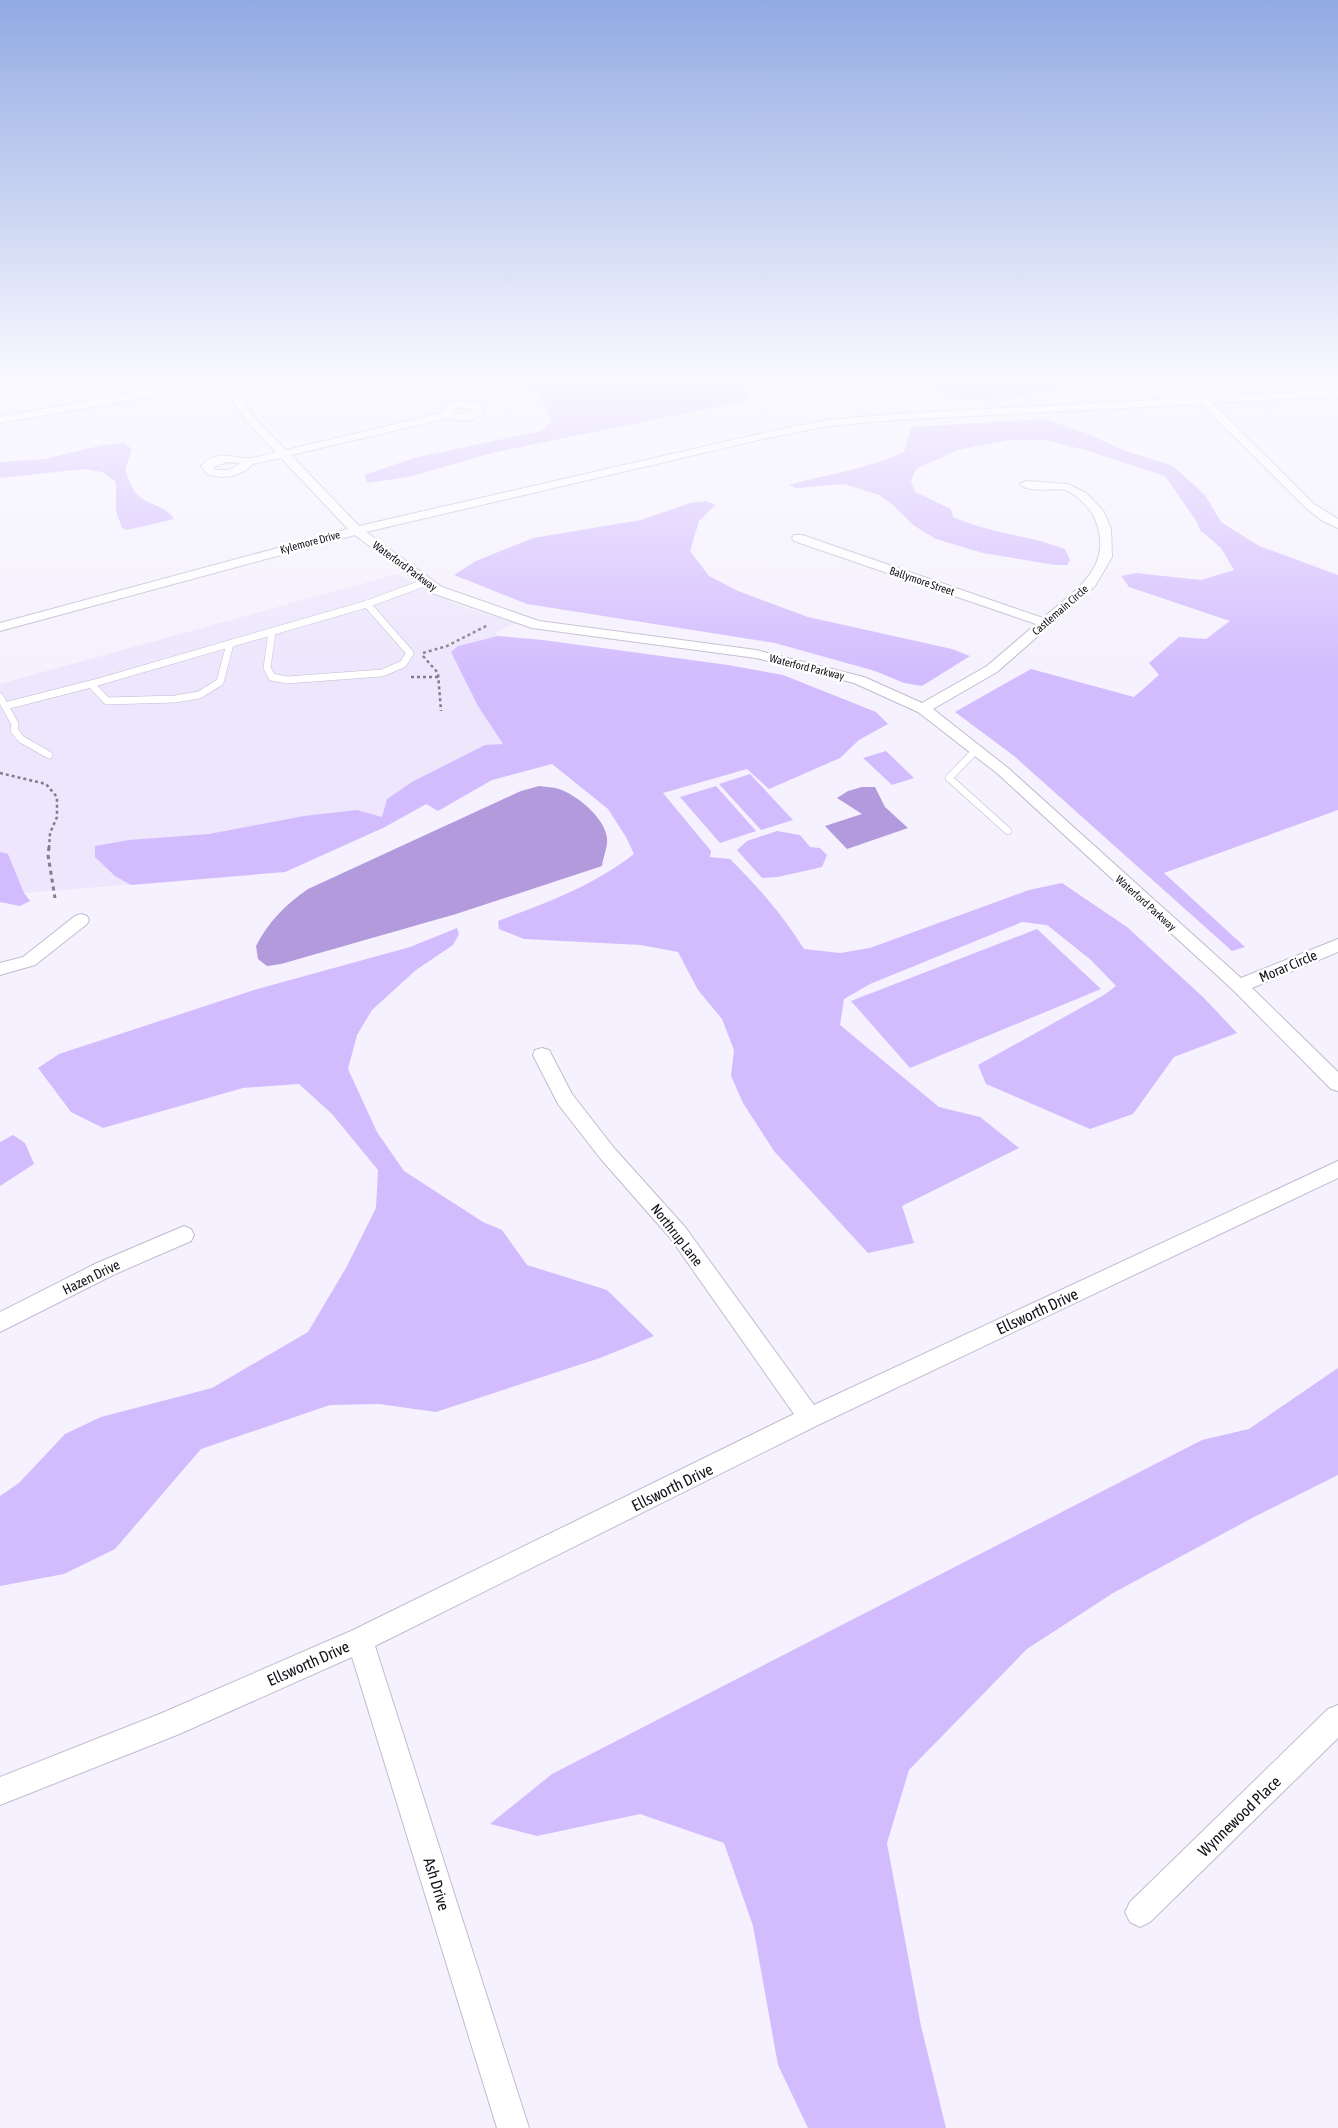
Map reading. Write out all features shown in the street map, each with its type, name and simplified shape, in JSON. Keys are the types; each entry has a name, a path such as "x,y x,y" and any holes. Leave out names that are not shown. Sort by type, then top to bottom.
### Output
{"street":[{"name":"Waterford Parkway","path":"305,476 356,530 425,583 437,590 538,625 770,657 859,680 922,709 1004,771 1239,986 1338,1084"},
{"name":"Kylemore Drive","path":"0,628 356,530 584,476"},
{"path":"1280,476 1310,506 1325,518 1338,524"},
{"name":"Castlemain Circle","path":"922,709 992,669 1092,583 1106,557 1106,529 1098,512 1082,495 1068,487 1026,484"},
{"name":"Ballymore Street","path":"798,538 1046,623"},
{"path":"0,970 29,961 81,920"},
{"name":"Morar Circle","path":"1239,986 1338,945"},
{"name":"Northrup Lane","path":"542,1055 565,1099 607,1152 678,1233 810,1418"},
{"name":"Ellsworth Drive","path":"0,1791 167,1725 360,1640 810,1418 1338,1169"},
{"name":"Hazen Drive","path":"0,1323 105,1268 184,1235"},
{"name":"Ash Drive","path":"360,1640 513,2128"},
{"name":"Wynnewood Place","path":"1140,1912 1338,1719"}],"lane":[{"path":"5,706 91,684 272,632 367,604 425,583"},
{"path":"272,632 267,668 272,677 288,680 382,673 403,664 410,653 367,604"},
{"path":"91,684 106,701 175,699 199,695 220,682 230,644"},
{"path":"0,697 21,739 49,755"},
{"path":"976,750 949,778 1008,831"}],"path":[{"path":"441,712 438,673 421,654 447,646 493,622"},
{"path":"403,677 438,677"},
{"path":"0,774 46,784 56,797 57,816 50,834 48,855 55,898"}],"shaded area":[{"path":"108,476 128,476 139,497 166,510 174,519 127,530 122,528 116,511 116,482"},
{"path":"364,476 410,476 408,477 367,483"},
{"path":"824,476 913,476 911,481 915,492 951,509 953,517 980,527 1037,540 1065,549 1070,560 1067,565 1055,565 983,553 936,539 913,525 892,504 879,495 844,484 796,488 789,485"},
{"path":"1165,476 1184,476 1205,495 1221,522 1259,546 1338,575 1338,810 1164,873 1245,947 1232,951 1014,756 955,712 1031,669 1134,697 1159,675 1149,663 1179,637 1206,639 1230,621 1129,587 1121,576 1136,573 1201,580 1234,570 1221,548 1200,530 1197,522"},
{"path":"706,501 715,505 699,521 690,551 709,576 738,591 808,617 952,649 970,656 922,686 904,683 875,671 775,643 527,604 454,575 476,561 533,538 641,520 690,503"},
{"path":"397,574 457,605 516,623 495,633 577,722 385,827 285,872 24,893 8,854 0,852 0,684"},
{"path":"498,636 543,640 728,665 783,675 876,712 888,724 859,740 840,758 769,789 747,769 663,793 711,851 710,857 730,859 770,902 804,949 840,953 870,948 1029,890 1062,883 1127,927 1204,998 1237,1033 1174,1057 1133,1114 1090,1129 986,1084 978,1065 1104,995 1116,986 1091,960 1047,925 1022,922 870,984 844,999 840,1025 939,1107 980,1117 1019,1148 902,1206 914,1243 868,1253 774,1151 743,1103 731,1076 734,1050 722,1019 698,990 678,952 641,945 524,939 499,929 498,921 586,885 634,854 626,837 608,809 552,764 492,780 438,811 426,804 385,827 285,872 131,885 115,876 95,857 95,846 129,840 209,834 304,816 357,810 382,817 387,799 412,782 485,745 503,744 478,706 451,652 458,646"},
{"path":"886,751 914,778 892,785 863,758"},
{"path":"750,774 793,820 761,830 719,784"},
{"path":"539,786 557,788 574,796 596,815 605,830 607,838 602,866 456,914 281,964 267,966 258,959 256,946 266,929 285,907 308,889 521,791"},
{"path":"716,786 756,831 720,843 680,797"},
{"path":"862,787 875,787 885,807 908,828 847,849 825,826 862,814 837,798 848,791"},
{"path":"777,831 800,835 810,847 820,848 827,855 822,867 778,877 762,878 737,850 747,841"},
{"path":"0,852 8,854 24,893 30,901 20,906 0,902"},
{"path":"457,928 459,934 453,945 416,970 372,1010 357,1035 348,1069 377,1132 404,1171 483,1222 502,1230 527,1265 607,1290 654,1336 600,1358 436,1412 379,1404 330,1405 201,1449 115,1549 64,1574 0,1586 0,1496 19,1483 65,1434 101,1417 212,1388 308,1332 346,1268 376,1208 378,1170 332,1114 299,1084 243,1088 103,1128 71,1112 38,1068 59,1054 254,990 410,947"},
{"path":"1037,929 1101,989 910,1068 851,1001"},
{"path":"13,1135 25,1143 34,1164 0,1186 0,1142"},
{"path":"1338,1368 1338,1475 1254,1517 1113,1593 1027,1649 909,1770 887,1843 921,2026 946,2128 808,2128 778,2065 753,1926 724,1843 640,1814 537,1836 490,1824 552,1774 1202,1440 1249,1429"}]}
